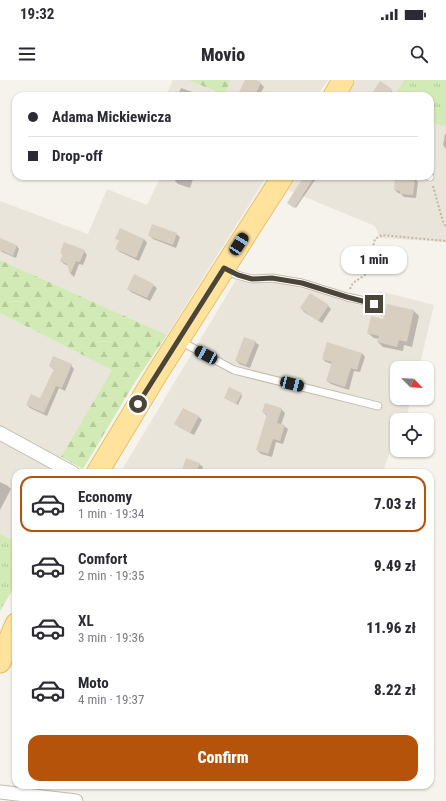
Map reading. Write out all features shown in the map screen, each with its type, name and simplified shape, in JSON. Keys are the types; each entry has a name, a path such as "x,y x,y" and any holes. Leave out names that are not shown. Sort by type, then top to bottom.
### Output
{"main road":[{"path":"336,92 343,80"},
{"path":"99,469 135,408 280,180"},
{"path":"0,662 12,632"}],"street":[{"path":"0,433 66,469"},
{"path":"9,795 76,801"}],"lane":[{"path":"224,268 238,275 252,279 272,278 302,283 374,304"},
{"path":"178,340 234,370 378,406"}],"path":[{"path":"430,180 443,222 446,227"},
{"path":"347,297 353,283 365,275 375,239 382,235 446,241"}],"shaded area":[{"path":"173,80 188,80 217,92 168,92"},
{"path":"230,80 328,80 320,92 225,92"},
{"path":"356,80 404,80 396,92 348,92"},
{"path":"434,123 446,126 446,242 380,238 375,226 288,190 294,180 434,180"},
{"path":"159,180 264,180 167,335 0,260 0,201 88,234 107,189 147,205"},
{"path":"236,280 264,283 274,282 322,293 350,303 376,309 379,291 434,305 421,361 390,361 390,405 409,405 407,413 390,413 390,451 384,469 122,469"},
{"path":"0,313 112,370 54,469 12,469 12,541 0,535"}],"green space":[{"path":"188,80 230,80 226,92 218,92"},
{"path":"404,80 446,80 446,126 434,123 434,92 396,92"},
{"path":"0,260 167,335 135,382 83,469 61,457 112,370 0,313"},
{"path":"0,534 12,540 12,591 0,611"}],"building":[{"path":"245,80 256,80 261,82 257,92 239,92"},
{"path":"380,81 392,89 390,92 373,92"},
{"path":"301,180 312,180 294,208 287,203"},
{"path":"395,180 415,180 413,195 400,194 400,191 394,190"},
{"path":"152,224 177,233 173,245 148,236"},
{"path":"120,228 144,239 136,258 115,249 119,240 115,239"},
{"path":"0,238 17,245 13,256 0,250"},
{"path":"64,242 85,250 80,262 76,261 70,275 67,264 60,261 63,254 60,253"},
{"path":"134,274 154,284 147,298 127,289"},
{"path":"310,293 329,305 318,321 300,308"},
{"path":"387,304 414,310 407,342 399,340 397,347 377,342 379,336 367,333 371,316 383,319"},
{"path":"244,337 256,341 246,365 235,361"},
{"path":"327,342 362,353 357,370 351,368 345,387 326,381 332,362 322,359"},
{"path":"53,356 72,364 62,388 56,386 44,413 26,405 31,394 40,398 54,369 49,366"},
{"path":"229,387 242,393 236,404 224,398"},
{"path":"265,403 282,408 277,423 285,425 280,441 273,439 268,454 256,450 267,414 262,412"},
{"path":"183,408 199,416 190,433 174,424"},
{"path":"186,458 200,463 198,469 182,469"}],"route":[{"path":"138,404 224,268 238,275 252,279 272,278 302,283 374,304"}]}
